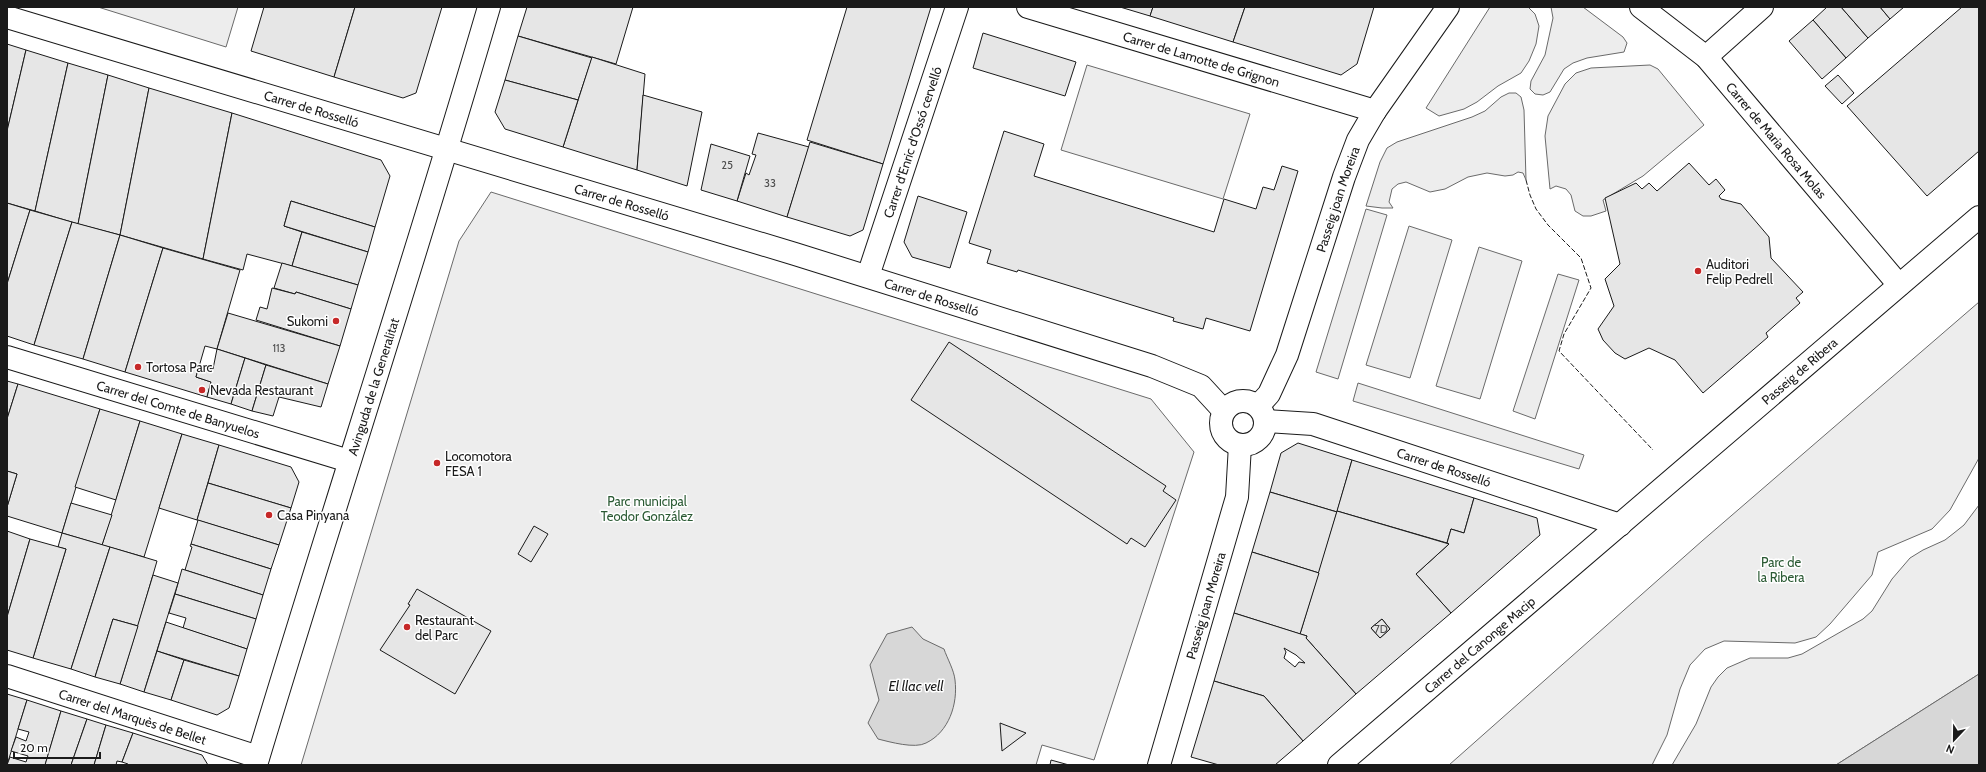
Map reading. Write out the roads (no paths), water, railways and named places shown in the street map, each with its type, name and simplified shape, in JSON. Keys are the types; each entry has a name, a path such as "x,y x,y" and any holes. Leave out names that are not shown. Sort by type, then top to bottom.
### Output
{"street":[{"name":"Avinguda de la Generalitat","path":"257,761 349,461 448,150 489,7"},
{"name":"Carrer d'Enric d'Ossó cervelló","path":"868,276 957,7"},
{"name":"Carrer de Lamotte de Grignon","path":"1028,7 1375,111"},
{"name":"Passeig joan Moreira","path":"1261,414 1287,355 1344,177 1358,140 1375,111 1448,7"},
{"name":"Carrer de Maria Rosa Molas","path":"1642,7 1706,57 1899,285"},
{"path":"1706,57 1762,7"},
{"name":"Carrer de Rosselló","path":"7,16 868,276 1152,366 1201,386 1224,411"},
{"name":"Passeig de Ribera","path":"1620,525 1979,217"},
{"name":"Carrer del Comte de Banyuelos","path":"7,357 349,461"},
{"path":"1238,401 1246,401 1261,414 1264,430 1260,437 1249,444 1240,445 1227,438 1222,430 1221,420 1224,411 1230,405 1238,401"},
{"name":"Carrer de Rosselló","path":"1261,414 1313,424 1620,525"},
{"name":"Passeig joan Moreira","path":"1159,765 1237,497 1240,445"},
{"name":"Carrer del Canonge Macip","path":"1339,765 1620,525"},
{"name":"Carrer del Marquès de Bellet","path":"7,676 257,761"}],"water":[{"name":"El llac vell","path":"912,627 923,639 944,649 953,672 956,689 953,708 946,725 934,738 921,745 902,744 878,739 868,723 879,700 870,665 887,634"},
{"path":"1979,674 1979,765 1836,765"}],"place":[{"name":"Auditori Felip Pedrell","path":"1698,271"},
{"name":"Sukomi","path":"336,321"},
{"name":"Tortosa Parc","path":"138,367"},
{"name":"Nevada Restaurant","path":"202,390"},
{"name":"Locomotora FESA 1","path":"437,463"},
{"name":"Casa Pinyana","path":"269,515"},
{"name":"Restaurant del Parc","path":"407,627"}],"park label":[{"name":"Parc municipal Teodor González","path":"647,508"},
{"name":"Parc de la Ribera","path":"1781,570"}]}
